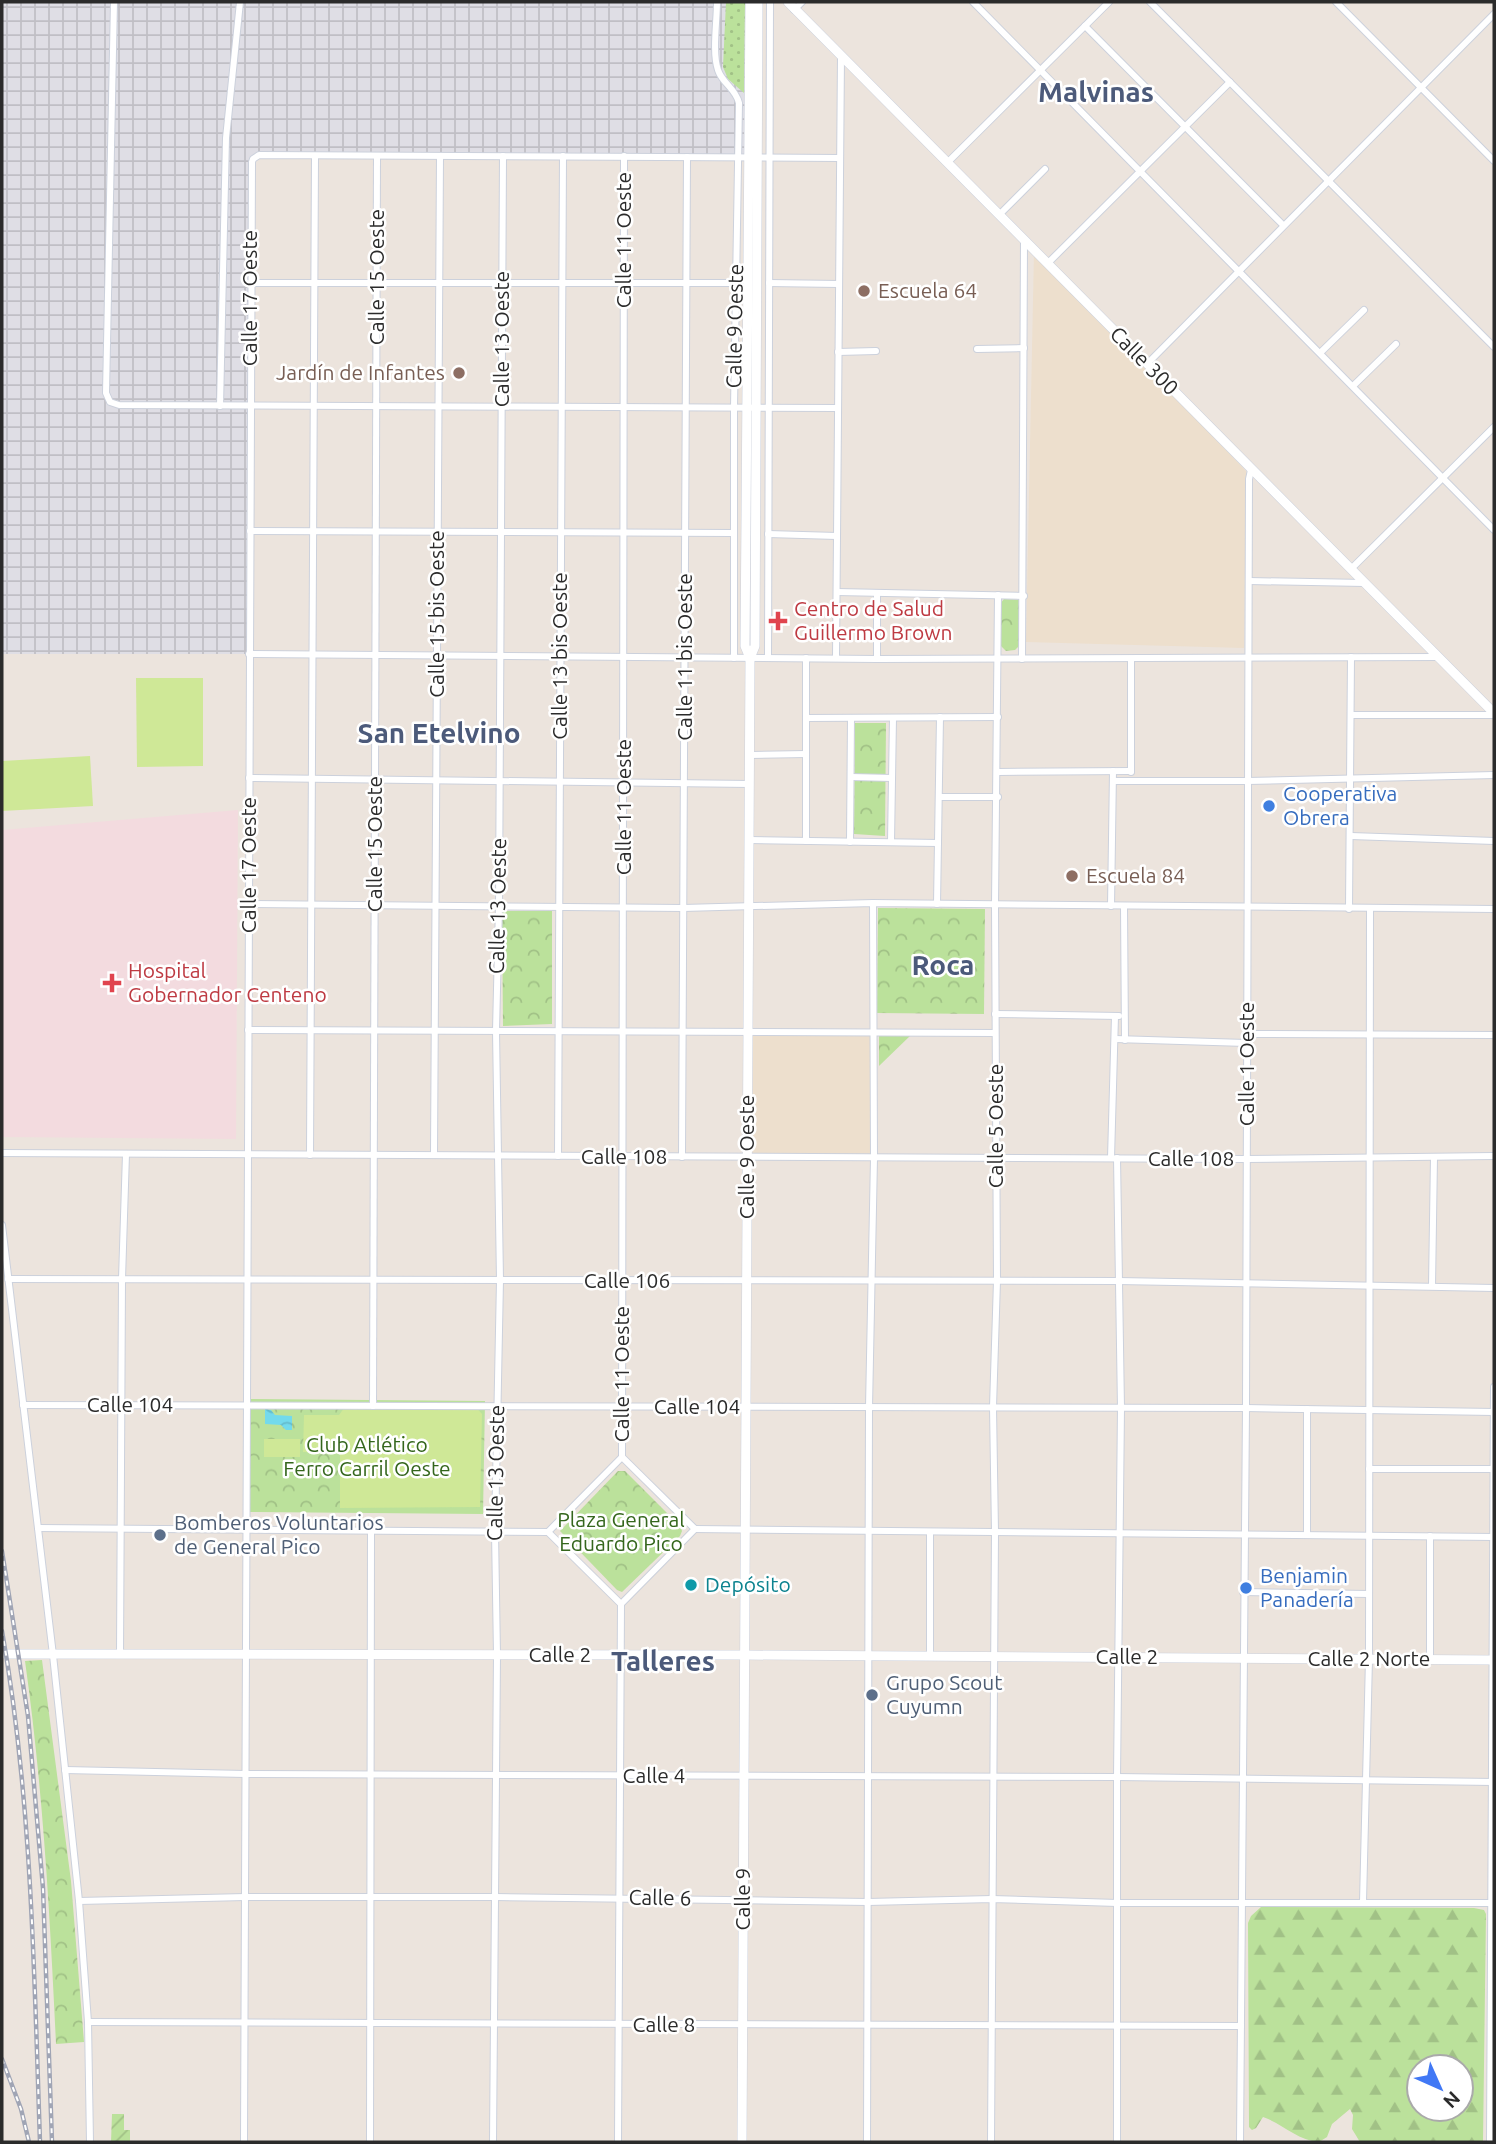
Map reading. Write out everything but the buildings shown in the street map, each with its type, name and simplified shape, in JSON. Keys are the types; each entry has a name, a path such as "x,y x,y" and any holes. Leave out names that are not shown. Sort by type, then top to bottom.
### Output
{"street":[{"path":"114,2 106,393 110,402 119,405 220,406 838,408"},
{"path":"220,406 226,138 240,2"},
{"name":"Calle 9 Oeste","path":"717,2 716,66 738,98 748,157"},
{"name":"Calle 9 Oeste","path":"745,1655 750,658 755,646 748,157 750,2"},
{"name":"Calle 9 Oeste","path":"734,658 736,283 748,157 758,2"},
{"name":"Calle 9 Oeste","path":"768,658 770,2"},
{"name":"Calle 300","path":"783,2 791,6 841,56 1494,714"},
{"path":"791,6 802,2"},
{"path":"973,2 1494,530"},
{"path":"946,163 1109,2"},
{"path":"1150,2 1494,347"},
{"path":"1336,2 1494,162"},
{"path":"1147,364 1494,14"},
{"path":"1085,26 1283,225"},
{"path":"836,658 841,56"},
{"path":"1047,264 1230,82"},
{"name":"Calle 17 Oeste","path":"244,2142 251,166 253,159 259,156 315,156"},
{"path":"310,1155 315,156 840,158"},
{"name":"Calle 15 Oeste","path":"373,1406 377,156"},
{"name":"Calle 15 bis Oeste","path":"434,1155 440,156"},
{"name":"Calle 13 Oeste","path":"493,2142 497,1655 495,1532 500,1280 496,1031 503,156"},
{"name":"Calle 13 bis Oeste","path":"558,1156 563,156"},
{"name":"Calle 11 Oeste","path":"548,1532 622,1457 624,156"},
{"name":"Calle 11 bis Oeste","path":"682,1157 687,157"},
{"path":"999,215 1045,169"},
{"path":"1023,659 1024,241"},
{"path":"250,283 736,283"},
{"path":"769,284 839,285"},
{"path":"1320,353 1364,310"},
{"path":"1353,386 1396,344"},
{"path":"977,349 1024,348"},
{"path":"838,352 876,351"},
{"path":"1351,569 1494,427"},
{"name":"Calle 1 Oeste","path":"1240,2142 1251,470"},
{"path":"250,531 733,533"},
{"path":"768,534 837,536"},
{"path":"1249,581 1365,583"},
{"path":"837,592 1024,596"},
{"path":"877,593 877,659"},
{"name":"Calle 5 Oeste","path":"991,2142 995,1532 993,1407 997,1281 995,905 998,595"},
{"path":"249,654 877,659 1439,657"},
{"path":"1349,908 1351,657"},
{"path":"806,658 806,841"},
{"path":"1131,659 1131,781"},
{"path":"1352,715 1494,714"},
{"path":"937,904 940,717"},
{"path":"806,718 998,717"},
{"path":"850,842 851,718"},
{"path":"891,842 893,718"},
{"path":"750,755 806,754"},
{"path":"1111,906 1113,771"},
{"path":"998,772 1131,771"},
{"path":"1112,781 1247,781 1494,775"},
{"path":"851,777 892,778"},
{"path":"249,778 750,784"},
{"path":"939,797 998,797"},
{"path":"1351,836 1494,841"},
{"path":"750,840 938,843"},
{"path":"248,904 683,908 873,903 1494,909"},
{"path":"867,2142 869,1407 874,1158 873,903"},
{"path":"1124,906 1125,1040"},
{"path":"1363,1902 1369,1659 1370,909"},
{"path":"995,1014 1125,1016"},
{"path":"1115,1016 1114,1158 1121,1408 1116,1777 1117,2142"},
{"path":"248,1030 995,1033"},
{"path":"1247,1034 1494,1035"},
{"path":"1115,1039 1246,1043"},
{"name":"Calle 108","path":"2,1153 1247,1159 1494,1156"},
{"path":"120,1655 122,1279 126,1154"},
{"path":"1432,1286 1434,1157"},
{"path":"2,1225 79,1901 88,2022 90,2142"},
{"name":"Calle 106","path":"8,1279 1118,1281 1494,1288"},
{"path":"1490,2142 1494,1387"},
{"name":"Calle 104","path":"23,1405 1246,1408 1494,1412"},
{"path":"1307,1409 1307,1535"},
{"name":"Calle 11 Oeste","path":"622,1457 695,1530"},
{"path":"1369,1469 1494,1469"},
{"path":"38,1528 548,1532 621,1604"},
{"path":"618,2142 621,1604 695,1530 1494,1537"},
{"path":"370,2142 371,1531"},
{"path":"930,1532 930,1656"},
{"path":"1430,1536 1430,1659"},
{"path":"1243,1592 1369,1594"},
{"name":"Calle 2","path":"2,1654 1244,1658"},
{"name":"Calle 9","path":"742,2142 745,1655"},
{"name":"Calle 2 Norte","path":"1244,1658 1493,1660"},
{"name":"Calle 4","path":"65,1770 245,1774 1116,1777 1493,1782"},
{"name":"Calle 6","path":"79,1901 245,1897 495,1897 868,1902 992,1899 1117,1903 1493,1903"},
{"name":"Calle 8","path":"88,2022 1241,2026"}],"shaded area":[{"path":"2,2 750,2 748,157 259,155 253,159 249,654 2,654"},
{"path":"1034,251 1246,471 1244,648 1026,642"},
{"path":"238,810 236,1139 2,1137 2,830"},
{"path":"748,1032 873,1032 874,1158 748,1157"}],"green space":[{"path":"726,2 745,2 744,93 728,79 723,67"},
{"path":"1004,599 1020,600 1020,645 1015,650 1006,651 1001,646 1000,604"},
{"path":"136,678 203,678 203,766 137,767"},
{"path":"855,723 886,723 885,836 854,834"},
{"path":"90,756 93,806 2,811 2,761"},
{"path":"878,908 985,909 984,1014 877,1013"},
{"path":"502,911 552,911 552,1024 503,1026"},
{"path":"879,1032 911,1035 879,1066"},
{"name":"Club Atlético Ferro Carril Oeste","path":"250,1399 485,1401 483,1514 249,1512"},
{"path":"347,1404 474,1405 482,1414 480,1507 340,1508 340,1437 339,1453 303,1452 304,1415 339,1415"},
{"path":"264,1439 300,1439 300,1457 264,1457"},
{"name":"Plaza General Eduardo Pico","path":"618,1471 625,1471 682,1531 622,1592 560,1531"},
{"path":"42,1660 71,1881 84,2042 56,2044 41,1804 25,1661"},
{"path":"1261,1907 1484,1910 1483,2142 1360,2142 1352,2129 1353,2115 1350,2109 1332,2124 1327,2137 1319,2142 1304,2138 1263,2117 1252,2130 1249,2127 1248,1923"},
{"path":"112,2114 124,2114 124,2130 130,2130 130,2142 111,2142"}],"water":[{"path":"265,1409 271,1410 275,1415 292,1416 292,1430 286,1430 281,1425 265,1424"}],"railway":[{"path":"2,1551 28,1716 43,1888 52,2142"},
{"path":"2,1631 26,1822 40,2142"},
{"path":"2,2059 21,2109 29,2142"}],"place":[{"name":"Escuela 64","path":"864,291"},
{"name":"Jardín de Infantes","path":"459,373"},
{"name":"Centro de Salud Guillermo Brown","path":"778,621"},
{"name":"Cooperativa Obrera","path":"1269,806"},
{"name":"Escuela 84","path":"1072,876"},
{"name":"Hospital Gobernador Centeno","path":"112,983"},
{"name":"Bomberos Voluntarios de General Pico","path":"160,1535"},
{"name":"Depósito","path":"691,1585"},
{"name":"Benjamin Panadería","path":"1246,1588"},
{"name":"Grupo Scout Cuyumn","path":"872,1695"}],"district":[{"name":"Malvinas","path":"1096,92"},
{"name":"San Etelvino","path":"439,733"},
{"name":"Roca","path":"943,965"},
{"name":"Talleres","path":"663,1661"}]}
